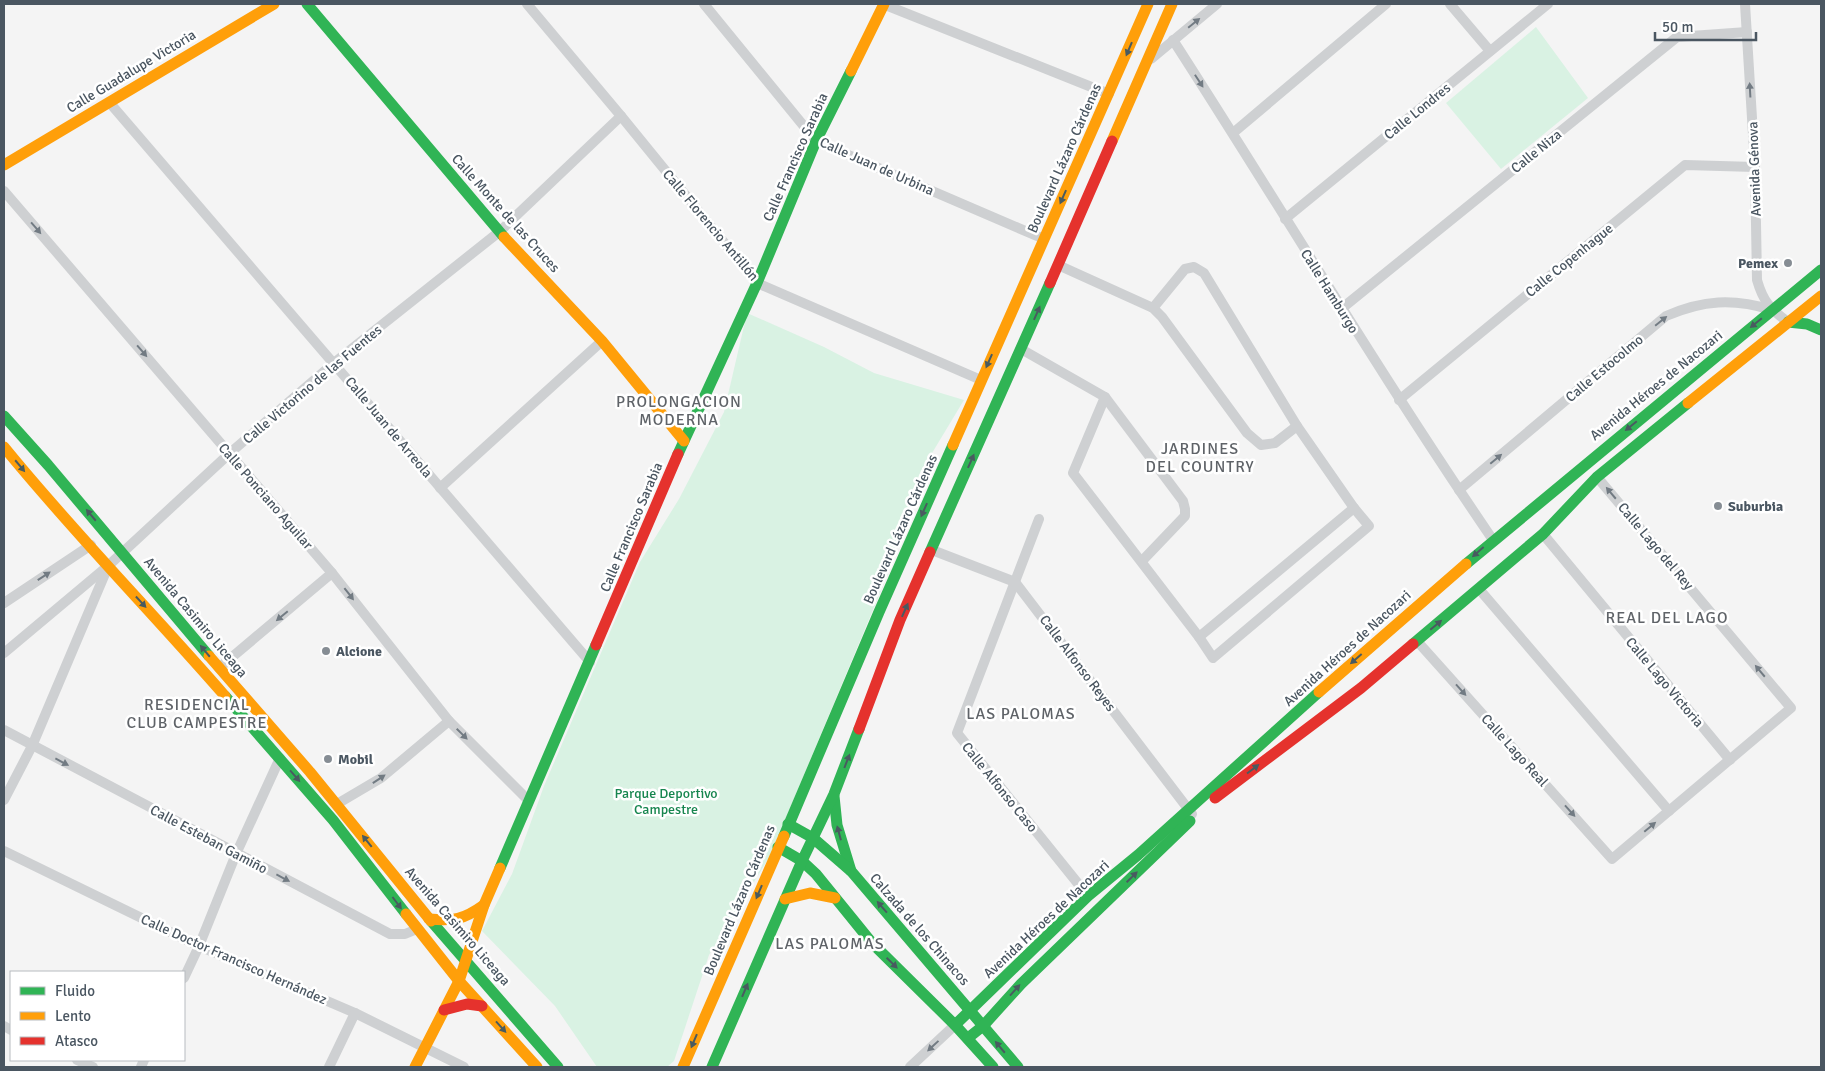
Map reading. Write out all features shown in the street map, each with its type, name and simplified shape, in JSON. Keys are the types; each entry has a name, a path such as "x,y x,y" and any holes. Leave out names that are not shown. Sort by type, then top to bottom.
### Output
{"main road":[{"name":"Calle Guadalupe Victoria","path":"4,165 274,4"},
{"name":"Calle Monte de las Cruces","path":"307,4 499,232 602,341 684,441"},
{"name":"Calle Francisco Sarabia","path":"415,1067 458,981 484,905 528,800 590,662 684,441 757,283 816,141 884,4"},
{"name":"Boulevard Lázaro Cárdenas","path":"683,1067 981,380 1148,4"},
{"path":"712,1067 785,899 834,794 900,620 1172,4"},
{"name":"Avenida Héroes de Nacozari","path":"968,1038 983,1026 1020,984 1191,813 1492,540 1821,270"},
{"name":"Avenida Héroes de Nacozari","path":"955,1024 971,1011 1088,896 1191,813 1211,801 1361,688 1543,534 1597,477 1821,296"},
{"path":"1788,322 1807,324 1821,330"},
{"name":"Avenida Casimiro Liceaga","path":"4,416 337,804 429,919 466,959 558,1067"},
{"name":"Avenida Casimiro Liceaga","path":"4,447 36,486 91,545 280,758 333,820 458,981 537,1067"},
{"path":"834,794 836,821 852,872"},
{"name":"Calzada de los Chinacos","path":"788,824 813,838 852,872 1018,1067"},
{"path":"778,847 802,861 816,874 872,943 955,1024 993,1067"},
{"path":"785,899 814,892 835,898"},
{"path":"429,919 459,921 484,905"},
{"path":"444,1010 467,1004 482,1006"}],"street":[{"name":"Calle Florencio Antillón","path":"527,4 757,283 981,380"},
{"name":"Calle Juan de Urbina","path":"704,4 816,141 1044,239"},
{"path":"884,4 1109,94"},
{"path":"1145,65 1217,4"},
{"path":"1233,133 1386,4"},
{"path":"1450,4 1490,51"},
{"name":"Calle Londres","path":"1285,219 1548,4"},
{"name":"Avenida Génova","path":"1745,4 1754,167 1757,280 1762,294 1772,310 1788,322"},
{"name":"Calle Niza","path":"1341,309 1677,37 1747,32"},
{"name":"Calle Hamburgo","path":"1173,40 1399,400 1492,540"},
{"name":"Calle Juan de Arreola","path":"109,102 590,662"},
{"name":"Calle Victorino de las Fuentes","path":"4,653 109,566 230,453 334,363 499,232 621,116"},
{"name":"Calle Copenhague","path":"1399,400 1684,166 1754,167"},
{"name":"Calle Ponciano Aguilar","path":"4,191 332,573 449,722 528,800"},
{"path":"1058,265 1154,308 1247,433 1261,445 1275,443 1297,426"},
{"path":"1105,397 1073,472 1199,636 1213,658 1369,526 1354,508 1297,426 1204,273 1194,268 1185,269 1154,308"},
{"name":"Calle Estocolmo","path":"1459,490 1666,316 1686,307 1710,303 1740,302 1772,310"},
{"path":"440,488 602,341"},
{"path":"1021,349 1105,397 1183,501 1186,509 1185,516 1142,561"},
{"name":"Calle Lago del Rey","path":"1597,477 1791,708 1730,760"},
{"path":"1199,636 1354,508"},
{"path":"932,550 1016,582 1039,519"},
{"name":"Calle Lago Victoria","path":"1543,534 1730,760"},
{"path":"4,603 91,545"},
{"path":"4,800 32,746 109,566"},
{"path":"219,668 332,573"},
{"name":"Calle Alfonso Reyes","path":"1016,582 1191,813"},
{"name":"Calle Alfonso Caso","path":"1016,582 957,733 1088,896"},
{"path":"1479,589 1669,811 1730,760"},
{"name":"Calle Lago Real","path":"1417,641 1612,859 1669,811"},
{"path":"337,804 381,778 449,722"},
{"name":"Calle Esteban Gamiño","path":"4,730 390,934 404,934 417,929"},
{"path":"185,976 236,854 280,758"},
{"name":"Calle Doctor Francisco Hernández","path":"4,851 199,946 356,1012 464,1067"},
{"path":"329,1067 356,1012"},
{"name":"Avenida Héroes de Nacozari","path":"910,1067 955,1024"},
{"path":"78,1061 93,1067"}],"green space":[{"path":"1536,27 1588,98 1501,169 1446,103"},
{"name":"Parque Deportivo Campestre","path":"747,313 824,347 874,373 964,400 920,473 888,574 770,856 709,955 674,1061 667,1067 597,1067 555,1006 482,931 512,874 544,786 640,562 679,499 724,412"}],"traffic: fast":[{"path":"307,4 504,237"},
{"path":"678,454 757,283 816,141 851,71"},
{"path":"1466,564 1821,270"},
{"path":"930,552 1050,283"},
{"path":"1788,322 1807,324 1821,330"},
{"path":"1413,644 1543,534 1597,477 1688,403"},
{"path":"4,416 48,465 209,656"},
{"path":"784,836 879,612 953,445"},
{"path":"500,868 596,645"},
{"path":"955,1025 1088,896 1138,855 1319,692"},
{"path":"225,696 333,820 406,914"},
{"path":"712,1067 802,861 834,794 859,729"},
{"path":"834,796 837,825 851,871"},
{"path":"968,1038 983,1026 1021,984 1190,821"},
{"path":"788,824 813,838 851,871 1018,1067"},
{"path":"778,847 802,861 816,874 872,943 955,1025 993,1067"},
{"path":"431,921 558,1067"}],"traffic: slow":[{"path":"4,165 274,4"},
{"path":"851,71 884,4"},
{"path":"953,445 1148,4"},
{"path":"1112,141 1172,4"},
{"path":"504,237 602,341 684,441"},
{"path":"1688,403 1821,296"},
{"path":"4,447 225,696"},
{"path":"1319,692 1466,564"},
{"path":"209,656 310,772 431,921"},
{"path":"683,1067 784,836"},
{"path":"415,1067 459,981 484,905 500,868"},
{"path":"785,899 810,893 835,898"},
{"path":"429,919 445,920 464,917 484,905"},
{"path":"406,914 459,981 537,1067"}],"traffic: jam":[{"path":"1050,283 1112,141"},
{"path":"596,645 678,454"},
{"path":"859,729 900,620 930,552"},
{"path":"1215,798 1361,688 1413,644"},
{"path":"444,1010 467,1004 482,1006"}],"place":[{"name":"Pemex","path":"1788,263"},
{"name":"Suburbia","path":"1718,506"},
{"name":"Alcione","path":"326,651"},
{"name":"Mobil","path":"328,759"}],"district":[{"name":"PROLONGACION MODERNA","path":"679,410"},
{"name":"JARDINES DEL COUNTRY","path":"1200,457"},
{"name":"REAL DEL LAGO","path":"1667,617"},
{"name":"RESIDENCIAL CLUB CAMPESTRE","path":"197,713"},
{"name":"LAS PALOMAS","path":"1021,713"},
{"name":"LAS PALOMAS","path":"830,943"}]}
